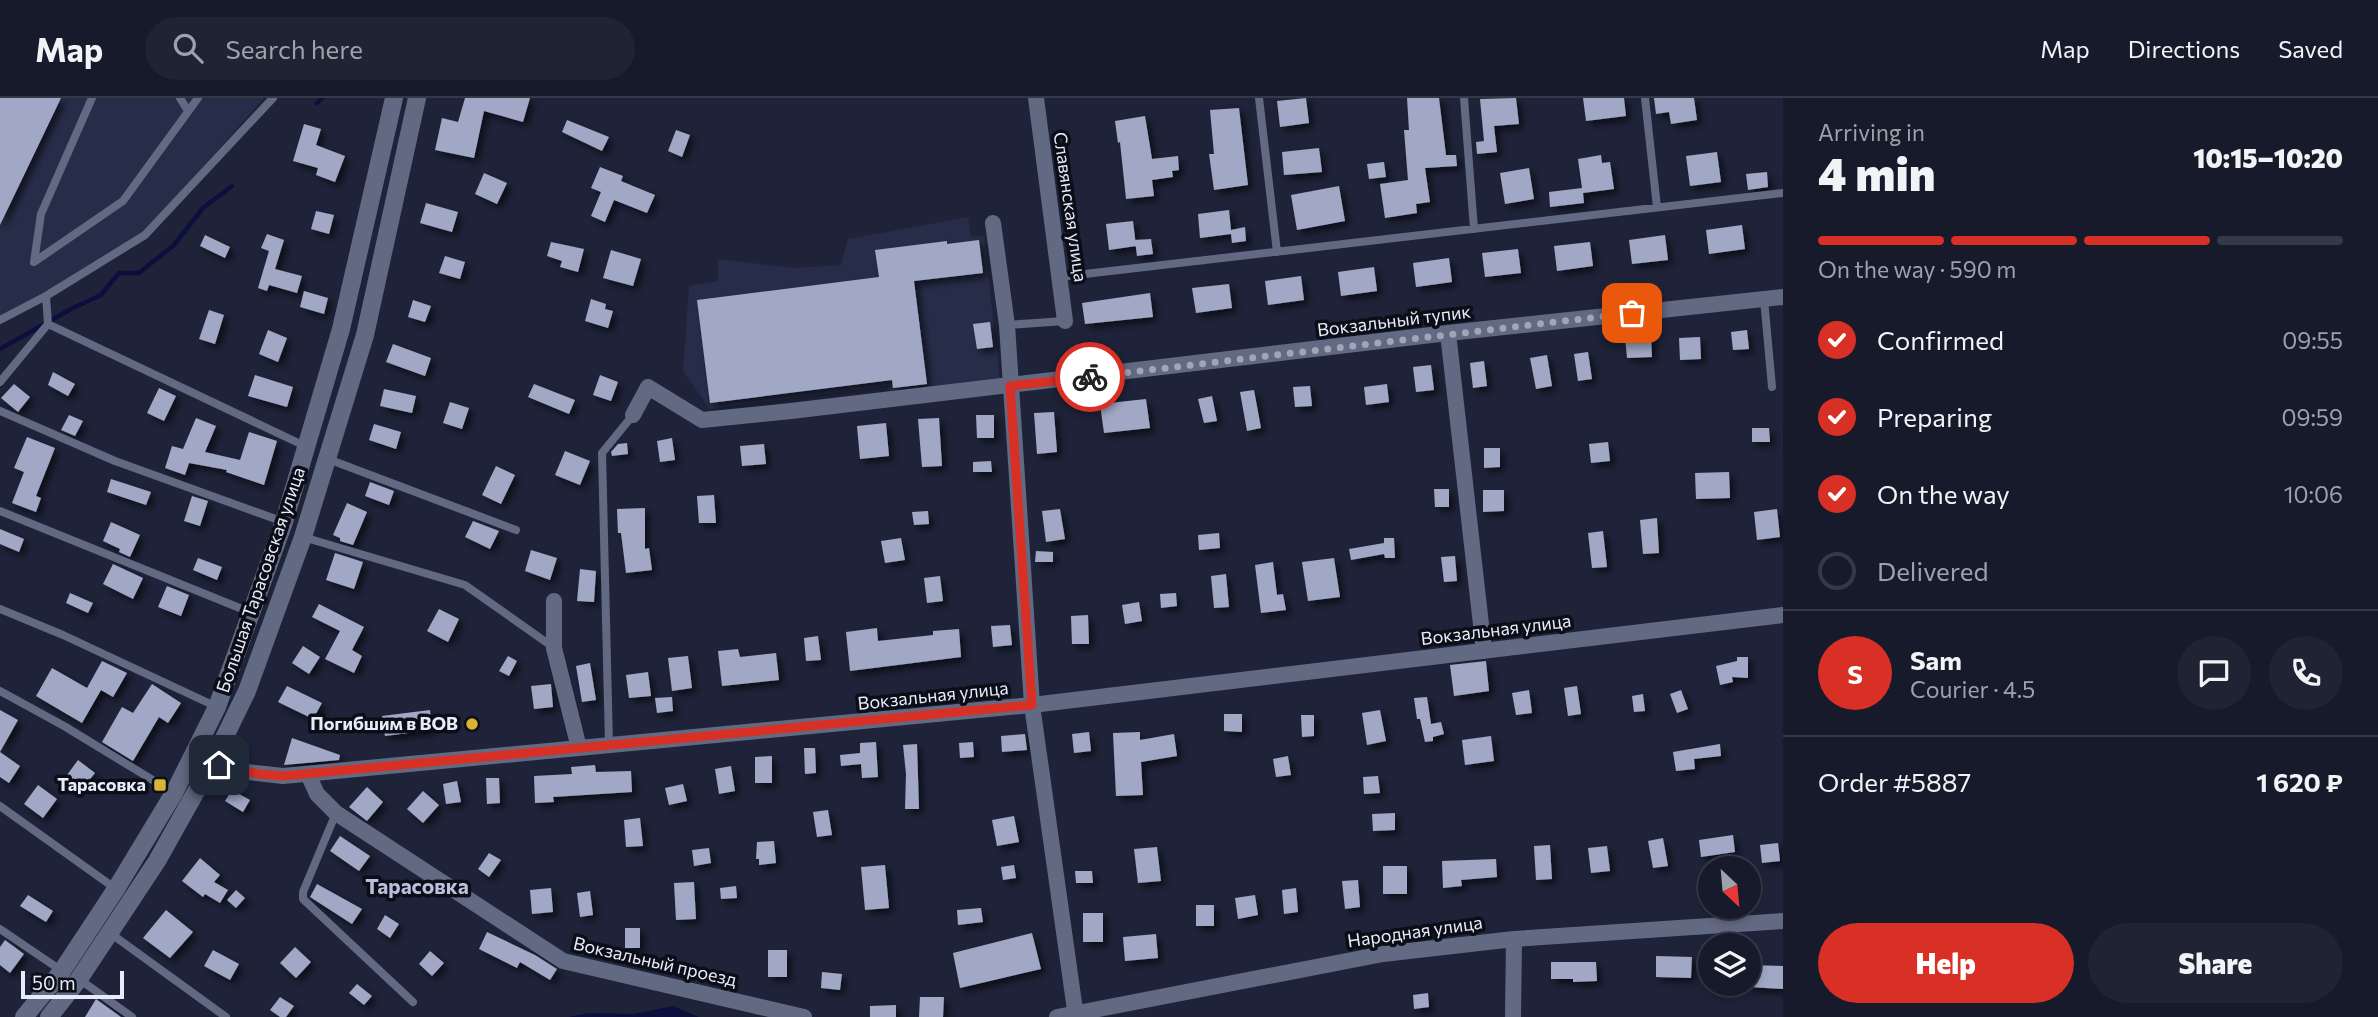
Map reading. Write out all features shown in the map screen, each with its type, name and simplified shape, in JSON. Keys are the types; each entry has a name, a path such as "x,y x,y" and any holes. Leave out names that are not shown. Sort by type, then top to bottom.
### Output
{"street":[{"name":"Большая Тарасовская улица","path":"24,1017 62,971 117,888 174,793 217,707 253,612 307,447 341,329 394,98"},
{"name":"Большая Тарасовская улица","path":"49,1017 79,979 157,861 213,761 247,691 303,537 365,334 417,98"},
{"name":"Славянская улица","path":"1036,98 1065,320"},
{"path":"993,223 1007,325 1032,705 1076,1015"},
{"name":"Вокзальный тупик","path":"633,415 648,387 702,419 1783,297"},
{"path":"1448,333 1484,651"},
{"path":"554,601 554,648 579,748"},
{"name":"Вокзальная улица","path":"213,761 229,768 283,776 838,725 1032,705 1783,615"},
{"name":"Вокзальный проезд","path":"308,774 317,794 336,813 563,961 804,1017"},
{"name":"Народная улица","path":"1057,1017 1383,954 1514,939 1783,921"},
{"path":"1513,1017 1514,939"}],"lane":[{"path":"92,98 41,214 34,262 123,201 198,98"},
{"path":"180,98 188,111"},
{"path":"0,320 46,296 145,236 273,98"},
{"path":"1259,98 1277,252"},
{"path":"1464,98 1474,229"},
{"path":"1645,98 1657,207"},
{"path":"1059,277 1783,193"},
{"path":"0,382 48,324 46,296"},
{"path":"1764,299 1772,387"},
{"path":"1007,325 1065,320"},
{"path":"48,324 307,447"},
{"path":"0,411 115,461 284,522"},
{"path":"609,744 602,453 633,415"},
{"path":"328,459 516,530"},
{"path":"0,511 253,612"},
{"path":"303,537 465,585 554,648"},
{"path":"0,609 63,635 217,707"},
{"path":"0,691 64,726 174,793"},
{"path":"0,806 117,888"},
{"path":"336,813 303,892 303,899 413,1002"},
{"path":"0,929 62,971"},
{"path":"110,933 226,1017"},
{"path":"79,979 132,1017"}],"shaded area":[{"path":"0,98 264,98 144,233 33,304 0,318"},
{"path":"968,217 971,237 984,236 1000,381 890,397 888,386 710,409 683,371 689,286 718,281 718,259 795,268 841,265 848,239"},
{"path":"673,1006 699,1017 568,1017 588,1013 634,1014"}],"building":[{"path":"0,98 61,98 0,225"},
{"path":"465,98 530,98 523,122 484,111 474,158 435,150 442,118 458,122"},
{"path":"1306,98 1309,123 1280,127 1277,101"},
{"path":"1407,98 1439,98 1446,155 1456,155 1457,166 1425,168 1430,202 1416,204 1417,213 1385,218 1380,184 1408,180 1404,130 1409,130"},
{"path":"1516,98 1519,124 1494,126 1497,152 1477,154 1476,142 1484,141 1480,99"},
{"path":"1583,98 1624,98 1626,116 1586,121"},
{"path":"1654,98 1694,98 1697,120 1671,124 1669,112 1656,114"},
{"path":"1239,108 1248,185 1214,190 1209,154 1214,154 1210,110"},
{"path":"1145,116 1152,159 1178,156 1179,170 1172,171 1173,177 1152,180 1154,196 1126,199 1115,121"},
{"path":"567,120 609,137 602,151 562,132"},
{"path":"304,124 321,129 316,145 345,156 335,182 316,175 318,168 293,161"},
{"path":"676,130 690,135 682,157 668,151"},
{"path":"1319,148 1322,172 1284,175 1282,152"},
{"path":"1717,152 1721,182 1690,186 1686,156"},
{"path":"1601,155 1602,163 1610,162 1614,189 1583,193 1584,203 1550,207 1549,192 1582,188 1578,159"},
{"path":"1384,162 1386,177 1369,179 1367,164"},
{"path":"600,167 623,176 621,181 655,195 647,213 614,200 605,222 591,216 601,192 591,188"},
{"path":"1529,168 1534,199 1505,204 1500,173"},
{"path":"1767,172 1768,187 1748,190 1746,174"},
{"path":"484,173 507,183 497,204 475,194"},
{"path":"1339,186 1345,221 1297,230 1291,195"},
{"path":"426,203 458,212 452,232 420,223"},
{"path":"1229,210 1231,230 1245,227 1246,241 1232,243 1231,234 1200,238 1198,214"},
{"path":"316,211 334,215 329,234 311,229"},
{"path":"1133,221 1136,246 1109,250 1106,224"},
{"path":"1742,225 1745,249 1709,254 1706,230"},
{"path":"267,234 284,240 275,269 302,276 297,293 269,285 267,291 258,288 269,251 261,248"},
{"path":"205,235 230,247 225,258 200,246"},
{"path":"1665,235 1668,260 1632,264 1629,240"},
{"path":"1151,239 1153,254 1137,256 1135,240"},
{"path":"979,240 983,273 914,281 927,384 893,388 892,380 710,403 697,300 879,277 875,250"},
{"path":"551,242 584,249 578,272 560,267 562,261 547,256"},
{"path":"1590,242 1593,266 1557,271 1554,246"},
{"path":"1518,249 1521,273 1485,277 1482,253"},
{"path":"611,250 641,259 633,286 603,278"},
{"path":"445,256 465,262 460,279 439,273"},
{"path":"1449,258 1452,282 1416,287 1413,263"},
{"path":"1374,267 1377,291 1341,296 1338,272"},
{"path":"1301,276 1304,300 1268,305 1265,281"},
{"path":"1229,284 1232,308 1196,313 1192,288"},
{"path":"304,291 328,298 324,314 300,307"},
{"path":"1150,293 1153,317 1085,324 1082,303"},
{"path":"591,299 606,304 605,309 613,311 608,328 585,321"},
{"path":"413,300 431,306 425,322 408,317"},
{"path":"209,310 224,315 215,344 199,339"},
{"path":"990,322 993,347 977,349 973,324"},
{"path":"268,330 287,338 278,362 259,354"},
{"path":"1747,330 1749,349 1733,350 1731,332"},
{"path":"1651,335 1652,357 1627,358 1625,337"},
{"path":"1700,337 1701,359 1680,360 1679,338"},
{"path":"393,344 431,358 425,376 386,362"},
{"path":"1588,352 1592,379 1578,381 1574,354"},
{"path":"1547,355 1552,386 1536,389 1530,358"},
{"path":"1484,361 1487,386 1473,388 1470,363"},
{"path":"1431,365 1434,390 1416,392 1413,367"},
{"path":"53,372 75,384 68,396 48,385"},
{"path":"255,375 293,387 287,407 248,396"},
{"path":"600,375 618,382 611,401 593,395"},
{"path":"14,384 30,397 18,412 1,398"},
{"path":"534,384 575,400 569,414 528,397"},
{"path":"1387,384 1389,402 1366,405 1364,387"},
{"path":"1310,386 1312,406 1295,407 1293,387"},
{"path":"159,388 176,396 164,421 147,413"},
{"path":"384,389 416,396 412,413 380,406"},
{"path":"1254,390 1261,428 1247,431 1240,392"},
{"path":"1212,396 1217,421 1204,423 1198,399"},
{"path":"1146,399 1150,428 1104,433 1100,404"},
{"path":"450,402 469,408 462,429 443,423"},
{"path":"1054,412 1057,452 1037,454 1034,413"},
{"path":"69,415 83,421 75,436 61,430"},
{"path":"976,415 994,415 994,438 977,438"},
{"path":"196,418 216,426 205,452 240,460 249,432 277,441 264,485 226,472 227,470 189,463 185,475 165,468 172,446 183,449"},
{"path":"939,418 942,466 922,467 918,419"},
{"path":"886,423 889,456 860,459 857,426"},
{"path":"374,424 401,432 396,449 369,440"},
{"path":"1752,428 1769,428 1770,442 1752,442"},
{"path":"27,437 55,448 36,496 41,498 36,512 12,503 24,472 14,468"},
{"path":"672,438 675,460 660,462 657,441"},
{"path":"1608,442 1610,461 1591,463 1589,444"},
{"path":"627,443 628,454 612,456 611,452 618,444"},
{"path":"764,444 766,464 742,466 740,446"},
{"path":"1484,448 1500,448 1500,467 1484,468"},
{"path":"565,451 590,461 580,485 555,475"},
{"path":"991,461 992,472 973,472 973,462"},
{"path":"496,466 515,475 501,504 482,495"},
{"path":"1729,472 1730,498 1696,499 1695,473"},
{"path":"111,479 151,492 146,505 107,492"},
{"path":"370,482 394,491 389,505 365,496"},
{"path":"1434,489 1449,489 1449,507 1435,507"},
{"path":"1483,490 1504,490 1504,511 1483,512"},
{"path":"714,495 716,523 699,523 697,496"},
{"path":"192,496 208,501 200,526 184,521"},
{"path":"347,503 367,512 353,545 340,541 340,538 333,535"},
{"path":"645,508 645,549 649,548 652,570 626,573 621,533 618,533 617,509"},
{"path":"1060,509 1065,539 1046,542 1042,511"},
{"path":"1777,509 1780,537 1757,540 1754,512"},
{"path":"928,511 929,524 914,525 912,512"},
{"path":"1657,518 1659,553 1643,554 1640,520"},
{"path":"473,521 499,531 490,549 465,537"},
{"path":"111,522 140,535 130,557 103,541"},
{"path":"0,529 24,539 19,552 0,544"},
{"path":"1603,531 1607,567 1592,568 1588,533"},
{"path":"1219,533 1220,548 1199,550 1198,535"},
{"path":"901,538 905,560 885,563 881,541"},
{"path":"1384,538 1394,538 1395,558 1385,558 1384,554 1351,560 1349,549 1384,543"},
{"path":"531,550 557,558 550,580 525,571"},
{"path":"1036,551 1053,552 1053,562 1035,562"},
{"path":"335,553 363,562 354,589 326,580"},
{"path":"1455,556 1457,581 1444,582 1441,557"},
{"path":"198,558 222,567 217,580 193,570"},
{"path":"1334,558 1340,597 1308,601 1302,562"},
{"path":"1273,562 1277,595 1283,594 1286,610 1261,613 1255,565"},
{"path":"113,564 143,578 133,599 103,584"},
{"path":"580,569 596,571 594,602 577,601"},
{"path":"1226,574 1229,607 1214,608 1211,576"},
{"path":"940,576 943,601 927,603 924,578"},
{"path":"167,586 189,595 181,616 158,607"},
{"path":"70,593 93,603 88,613 66,603"},
{"path":"1176,593 1177,606 1161,608 1160,594"},
{"path":"1139,602 1142,621 1125,624 1122,605"},
{"path":"319,604 364,627 352,650 362,656 354,673 325,659 340,631 312,617"},
{"path":"439,609 459,619 448,642 427,631"},
{"path":"1088,615 1089,644 1072,644 1071,616"},
{"path":"1010,625 1012,645 993,647 991,626"},
{"path":"877,628 878,641 933,635 933,631 959,629 961,657 850,671 846,632"},
{"path":"818,636 821,660 806,661 804,638"},
{"path":"303,646 320,657 309,674 292,663"},
{"path":"738,649 740,657 776,653 779,680 722,686 718,651"},
{"path":"508,656 517,661 509,676 499,671"},
{"path":"688,656 692,688 672,691 668,658"},
{"path":"1737,657 1748,657 1748,678 1732,677 1733,682 1720,685 1716,666 1737,661"},
{"path":"102,661 127,673 113,697 101,690 82,723 36,696 52,668 87,688"},
{"path":"1486,661 1489,691 1454,696 1450,665"},
{"path":"590,663 596,700 582,702 576,666"},
{"path":"648,672 651,696 629,698 626,675"},
{"path":"152,684 181,703 168,723 159,717 133,761 102,742 122,707 133,713"},
{"path":"551,684 553,707 534,709 531,686"},
{"path":"287,686 322,703 313,719 278,702"},
{"path":"1577,686 1581,714 1568,716 1564,688"},
{"path":"1529,690 1532,713 1516,715 1512,693"},
{"path":"1681,690 1688,709 1677,713 1670,694"},
{"path":"1643,694 1645,711 1634,712 1632,696"},
{"path":"672,697 673,711 657,713 655,698"},
{"path":"1427,697 1431,724 1441,722 1444,734 1433,737 1433,741 1425,742 1420,719 1417,719 1414,698"},
{"path":"0,710 18,720 0,752"},
{"path":"430,710 432,730 385,736 382,716"},
{"path":"1380,710 1386,741 1367,745 1362,713"},
{"path":"1224,714 1242,714 1242,732 1224,731"},
{"path":"1301,715 1314,715 1314,736 1302,737"},
{"path":"1089,732 1091,751 1074,753 1072,734"},
{"path":"1140,732 1140,740 1174,734 1177,756 1141,762 1143,795 1116,796 1113,733"},
{"path":"1025,734 1027,750 1002,752 1001,736"},
{"path":"1491,736 1494,761 1465,765 1462,740"},
{"path":"292,738 340,755 339,760 284,765"},
{"path":"876,742 878,777 862,778 861,764 841,766 840,755 860,753 860,743"},
{"path":"973,742 974,757 960,758 959,743"},
{"path":"917,744 919,809 905,809 903,745"},
{"path":"1720,744 1721,756 1694,759 1695,769 1676,771 1673,752"},
{"path":"804,748 815,748 816,773 805,774"},
{"path":"0,752 20,766 9,783 0,777"},
{"path":"772,756 772,783 755,783 755,757"},
{"path":"1288,756 1291,775 1276,777 1273,759"},
{"path":"78,760 95,773 83,788 67,775"},
{"path":"595,765 596,772 631,771 632,792 553,797 554,802 535,803 534,776 572,774 571,767"},
{"path":"731,766 735,791 719,794 715,769"},
{"path":"1378,776 1380,793 1364,794 1363,777"},
{"path":"486,778 499,778 500,803 487,804"},
{"path":"457,781 461,802 446,804 443,784"},
{"path":"683,784 687,801 669,805 665,788"},
{"path":"38,785 57,799 43,818 24,804"},
{"path":"367,787 383,802 367,821 349,807"},
{"path":"232,790 250,800 243,812 225,801"},
{"path":"423,791 439,805 423,823 407,809"},
{"path":"828,810 832,835 817,837 813,812"},
{"path":"1395,813 1395,830 1373,831 1372,814"},
{"path":"1014,816 1019,842 997,846 992,820"},
{"path":"640,818 643,846 626,847 624,820"},
{"path":"1733,835 1735,852 1701,856 1699,840"},
{"path":"340,836 370,856 359,871 330,851"},
{"path":"1663,838 1668,866 1653,868 1648,841"},
{"path":"774,841 776,863 759,865 759,859 756,859 757,842"},
{"path":"1778,843 1780,861 1762,863 1760,845"},
{"path":"1550,845 1552,879 1536,880 1534,846"},
{"path":"1607,846 1610,871 1591,873 1588,848"},
{"path":"1157,847 1161,881 1138,883 1134,849"},
{"path":"709,848 711,863 694,866 692,850"},
{"path":"489,853 501,860 489,877 478,869"},
{"path":"200,858 220,875 214,882 228,890 220,903 205,894 203,897 182,881"},
{"path":"1496,859 1497,877 1461,880 1462,886 1443,888 1442,861"},
{"path":"885,865 889,908 865,910 861,867"},
{"path":"1014,865 1016,878 1003,880 1001,867"},
{"path":"1383,866 1407,866 1407,894 1383,894"},
{"path":"1075,871 1092,871 1093,883 1076,883"},
{"path":"1358,880 1360,907 1345,909 1342,881"},
{"path":"694,882 696,919 676,920 674,883"},
{"path":"317,884 362,909 352,924 310,897"},
{"path":"736,886 737,898 721,899 720,888"},
{"path":"551,888 553,912 532,914 530,890"},
{"path":"1296,888 1298,912 1284,914 1282,890"},
{"path":"236,890 245,898 236,908 227,900"},
{"path":"590,891 593,915 580,917 577,893"},
{"path":"28,895 53,911 46,922 20,906"},
{"path":"1255,895 1258,915 1238,919 1235,898"},
{"path":"1196,905 1214,905 1214,926 1196,926"},
{"path":"981,908 983,922 958,925 957,910"},
{"path":"166,910 193,932 170,958 143,938"},
{"path":"1083,913 1103,913 1103,942 1083,942"},
{"path":"385,915 399,924 390,938 377,929"},
{"path":"625,928 640,928 640,948 625,948"},
{"path":"487,932 557,969 550,980 520,962 517,968 479,949"},
{"path":"1032,933 1041,969 960,988 953,953"},
{"path":"1156,934 1158,958 1125,961 1123,937"},
{"path":"5,940 24,954 10,973 0,965 0,947"},
{"path":"295,947 311,962 296,978 280,963"},
{"path":"213,950 239,964 230,980 204,966"},
{"path":"768,950 787,950 787,977 768,977"},
{"path":"430,951 444,963 432,976 419,964"},
{"path":"1656,956 1692,957 1691,978 1656,977"},
{"path":"1551,962 1596,962 1597,981 1551,979"},
{"path":"1761,965 1783,966 1783,989 1761,988"},
{"path":"822,972 842,974 840,990 821,988"},
{"path":"357,984 372,996 364,1005 349,993"},
{"path":"1428,993 1429,1007 1414,1009 1413,995"},
{"path":"280,997 294,1006 286,1017 280,1017 270,1010"},
{"path":"920,997 944,997 943,1017 919,1017"},
{"path":"96,999 121,1017 85,1017"},
{"path":"896,1005 896,1017 870,1017 870,1006"}],"waterway":[{"path":"317,103 322,98"},
{"path":"0,349 101,295 119,273 139,273 174,245 203,208 232,186"}],"way so far":[{"path":"1090,377 1632,313"}],"place":[{"name":"Погибшим в ВОВ","path":"472,724"},
{"name":"Тарасовка","path":"160,785"}],"district":[{"name":"Тарасовка","path":"417,887"}],"route":[{"path":"219,765 283,776 1032,705 1010,386 1090,377"}]}
